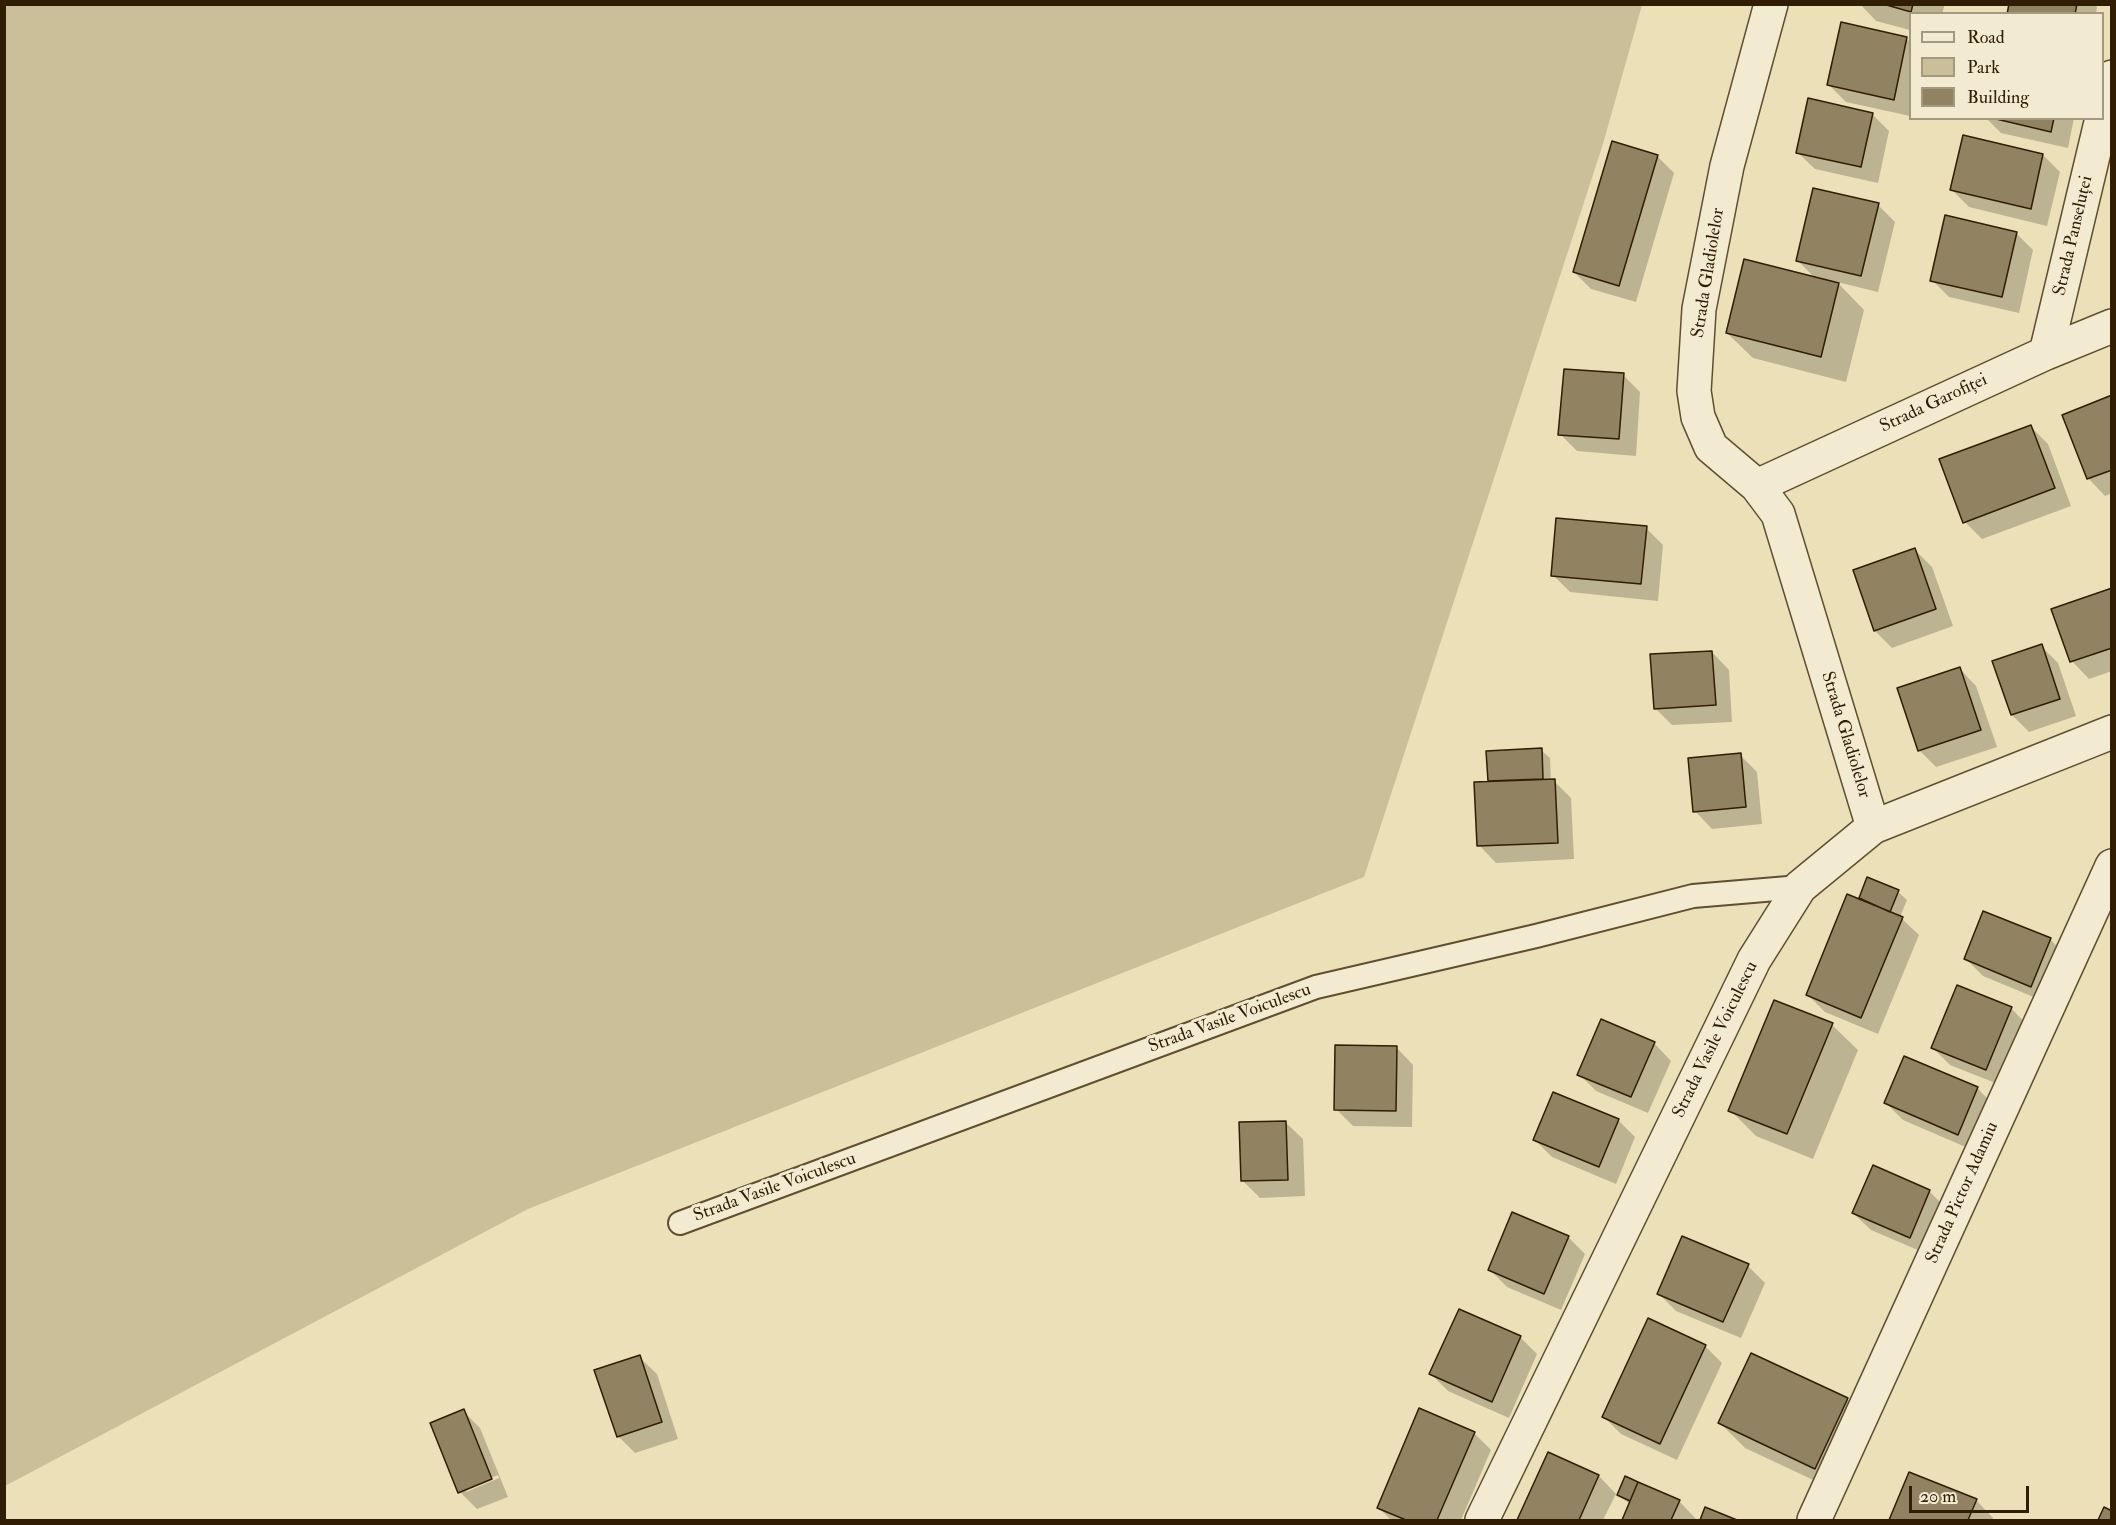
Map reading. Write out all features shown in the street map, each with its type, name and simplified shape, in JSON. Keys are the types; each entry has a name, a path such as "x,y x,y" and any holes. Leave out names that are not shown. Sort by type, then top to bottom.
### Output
{"street":[{"name":"Strada Gladiolelor","path":"1771,4 1725,177 1699,309 1694,391 1698,417 1711,447 1757,486 1778,514 1873,827"},
{"name":"Strada Panseluței","path":"2104,109 2112,77"},
{"name":"Strada Panseluței","path":"2046,353 2101,120"},
{"name":"Strada Garofiței","path":"1757,486 2046,353 2112,326"},
{"name":"Strada Vasile Voiculescu","path":"1482,1521 1754,960 1800,887 1873,827 2112,732"},
{"name":"Strada Pictor Adamiu","path":"1814,1521 2112,866"}],"lane":[{"name":"Strada Vasile Voiculescu","path":"680,1223 1316,987 1536,936 1693,896 1800,887"}],"green space":[{"path":"5,4 1642,5 1603,144 1364,877 528,1209 5,1486"}],"building":[{"path":"1883,4 1913,4 1911,12"},
{"path":"2009,4 2077,4 2075,12 2007,12"},
{"path":"1841,22 1907,37 1894,100 1827,85"},
{"path":"1808,98 1873,113 1861,167 1796,153"},
{"path":"2000,120 2054,120 2051,132"},
{"path":"1963,135 2043,154 2031,209 1950,190"},
{"path":"1612,141 1658,155 1619,286 1573,272"},
{"path":"1813,188 1879,203 1861,276 1796,261"},
{"path":"1945,215 2017,232 2002,297 1930,281"},
{"path":"1744,259 1839,283 1821,357 1726,333"},
{"path":"1564,369 1624,373 1619,439 1558,435"},
{"path":"2112,395 2112,470 2087,479 2062,415"},
{"path":"2031,425 2055,488 1963,523 1939,459"},
{"path":"1556,518 1647,526 1641,584 1551,576"},
{"path":"1915,548 1936,609 1874,631 1853,570"},
{"path":"2112,588 2112,648 2070,662 2051,609"},
{"path":"2042,644 2060,699 2011,715 1992,661"},
{"path":"1712,651 1716,705 1654,709 1650,654"},
{"path":"1960,667 1981,730 1918,751 1897,688"},
{"path":"1542,748 1543,779 1488,781 1486,751"},
{"path":"1741,753 1746,807 1693,812 1688,758"},
{"path":"1555,779 1558,843 1477,846 1474,782"},
{"path":"1867,877 1899,890 1890,912 1859,898"},
{"path":"1847,894 1903,917 1861,1018 1806,995"},
{"path":"1983,911 2051,938 2031,987 1964,959"},
{"path":"1957,985 2012,1007 1986,1070 1931,1048"},
{"path":"1774,1000 1833,1023 1787,1134 1728,1111"},
{"path":"1601,1019 1655,1042 1631,1097 1577,1075"},
{"path":"1335,1045 1397,1046 1396,1111 1334,1110"},
{"path":"1904,1056 1978,1087 1958,1135 1884,1103"},
{"path":"1553,1092 1619,1119 1599,1167 1533,1140"},
{"path":"1286,1121 1288,1180 1241,1181 1239,1122"},
{"path":"1873,1165 1930,1190 1910,1238 1852,1213"},
{"path":"1512,1212 1569,1236 1544,1294 1488,1270"},
{"path":"1682,1236 1749,1264 1723,1322 1657,1294"},
{"path":"1459,1309 1521,1336 1492,1402 1429,1374"},
{"path":"1648,1318 1706,1345 1660,1444 1602,1417"},
{"path":"1751,1353 1848,1398 1815,1469 1718,1423"},
{"path":"640,1355 662,1422 617,1437 594,1370"},
{"path":"1419,1408 1475,1432 1437,1520 1406,1520 1377,1508"},
{"path":"464,1409 492,1479 458,1493 430,1423"},
{"path":"1548,1452 1599,1475 1579,1520 1517,1520"},
{"path":"1909,1472 1977,1499 1968,1520 1889,1520"},
{"path":"1625,1476 1638,1482 1630,1501 1617,1495"},
{"path":"1638,1482 1680,1500 1671,1520 1622,1520"},
{"path":"1705,1507 1737,1520 1700,1520"},
{"path":"2104,1507 2112,1511 2112,1520 2098,1520"}]}
